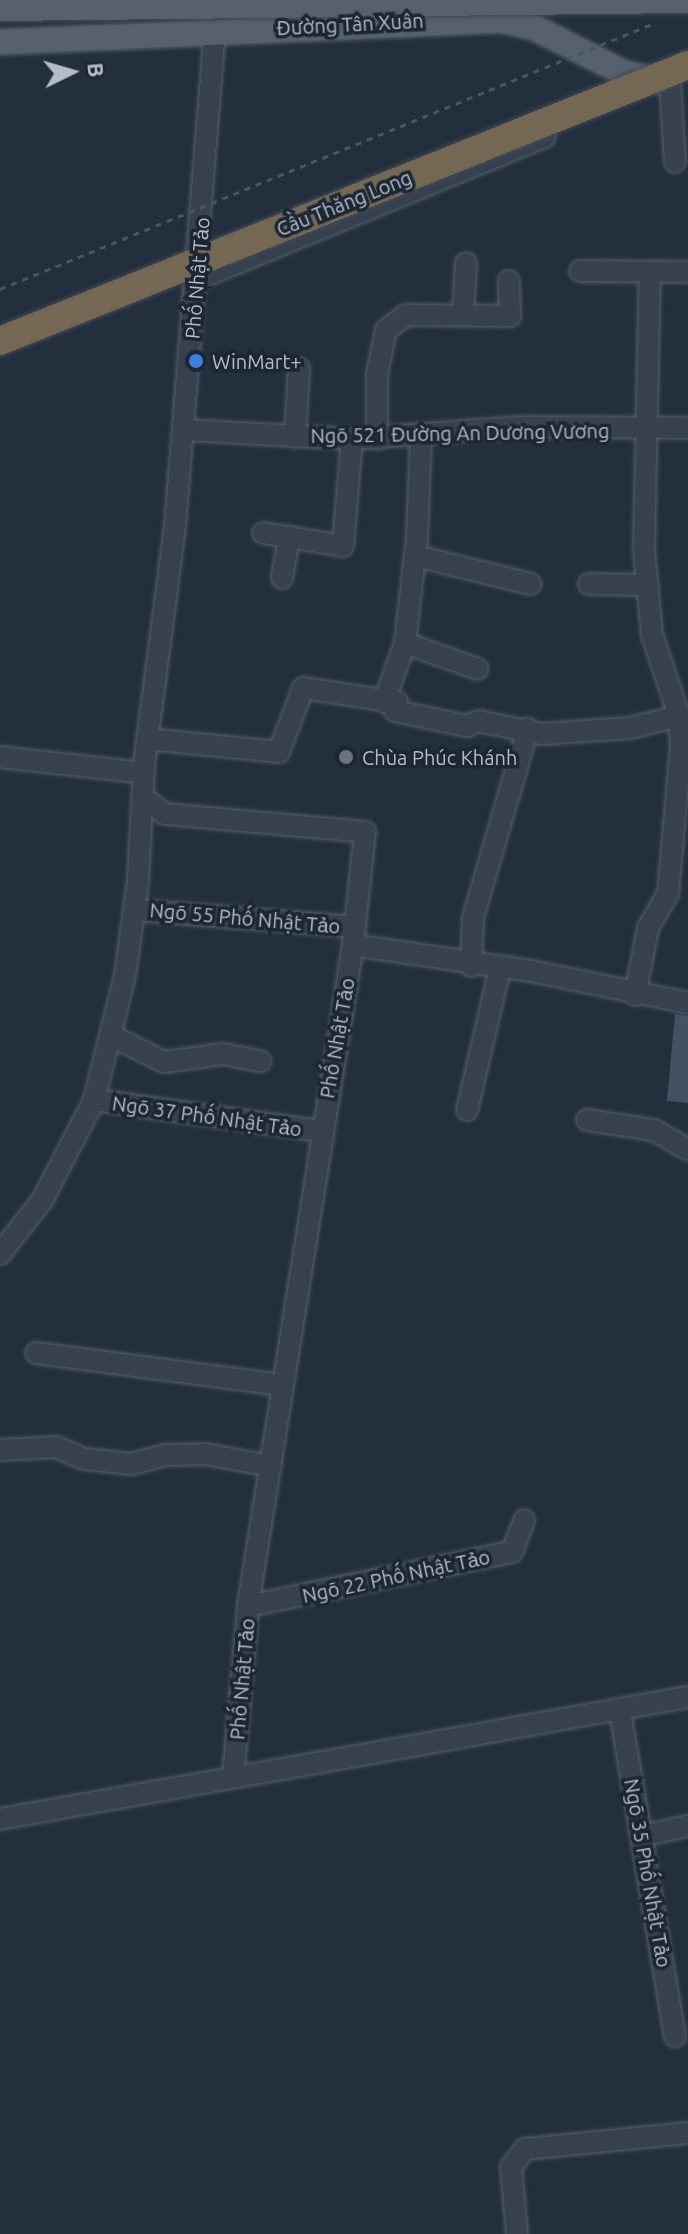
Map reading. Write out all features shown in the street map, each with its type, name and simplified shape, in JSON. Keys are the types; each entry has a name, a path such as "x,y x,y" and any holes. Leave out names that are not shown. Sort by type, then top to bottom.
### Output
{"highway":[{"name":"Cầu Thăng Long","path":"0,341 674,76"}],"main road":[{"path":"0,9 688,1"},
{"name":"Đường Tân Xuân","path":"0,42 215,30 442,10 535,28 624,73 674,76"}],"street":[{"name":"Phố Nhật Tảo","path":"215,30 198,279 184,430 147,739 144,798 165,814 365,832 354,936 320,1131 248,1606 233,1777"},
{"path":"198,279 598,116 674,76 675,162"},
{"path":"463,315 466,263"},
{"path":"580,271 650,275 688,272"},
{"path":"635,995 648,928 668,894 681,746 679,716 652,635 648,585 644,429 650,275"},
{"path":"377,439 377,374 386,330 406,315 510,316 509,281"},
{"path":"295,437 299,368"},
{"name":"Ngõ 521 Đường An Dương Vương","path":"184,430 377,439 521,427 688,428"},
{"path":"384,702 405,643 416,556 421,436"},
{"path":"263,533 343,546 352,439"},
{"path":"282,578 289,537"},
{"path":"416,556 531,584"},
{"path":"589,584 648,585"},
{"path":"405,643 478,669"},
{"path":"147,739 258,753 279,752 303,688 397,702 395,711 467,726 478,721 542,734 630,728 679,716"},
{"path":"471,966 473,918 528,729"},
{"path":"0,757 144,773"},
{"path":"0,1254 43,1199 94,1100 112,1036 135,910 144,798"},
{"name":"Ngõ 55 Phố Nhật Tảo","path":"135,910 354,936 471,966 500,968 688,1003"},
{"path":"467,1110 500,968"},
{"path":"112,1036 164,1062 223,1054 260,1061"},
{"name":"Ngõ 37 Phố Nhật Tảo","path":"94,1100 320,1131"},
{"path":"587,1120 654,1130 688,1150"},
{"path":"36,1353 282,1385"},
{"path":"0,1450 56,1447 84,1459 132,1464 166,1455 205,1454 271,1466"},
{"name":"Ngõ 22 Phố Nhật Tảo","path":"248,1606 512,1552 524,1520"},
{"path":"0,1819 688,1697"},
{"name":"Ngõ 35 Phố Nhật Tảo","path":"620,1711 675,2036"},
{"path":"641,1836 688,1826"},
{"path":"517,2234 511,2167 525,2149 688,2133"}],"path":[{"path":"0,289 663,20"}],"building":[{"path":"675,1014 688,1016 688,1103 667,1101"}],"place":[{"name":"WinMart+","path":"196,361"},
{"name":"Chùa Phúc Khánh","path":"346,757"}]}
